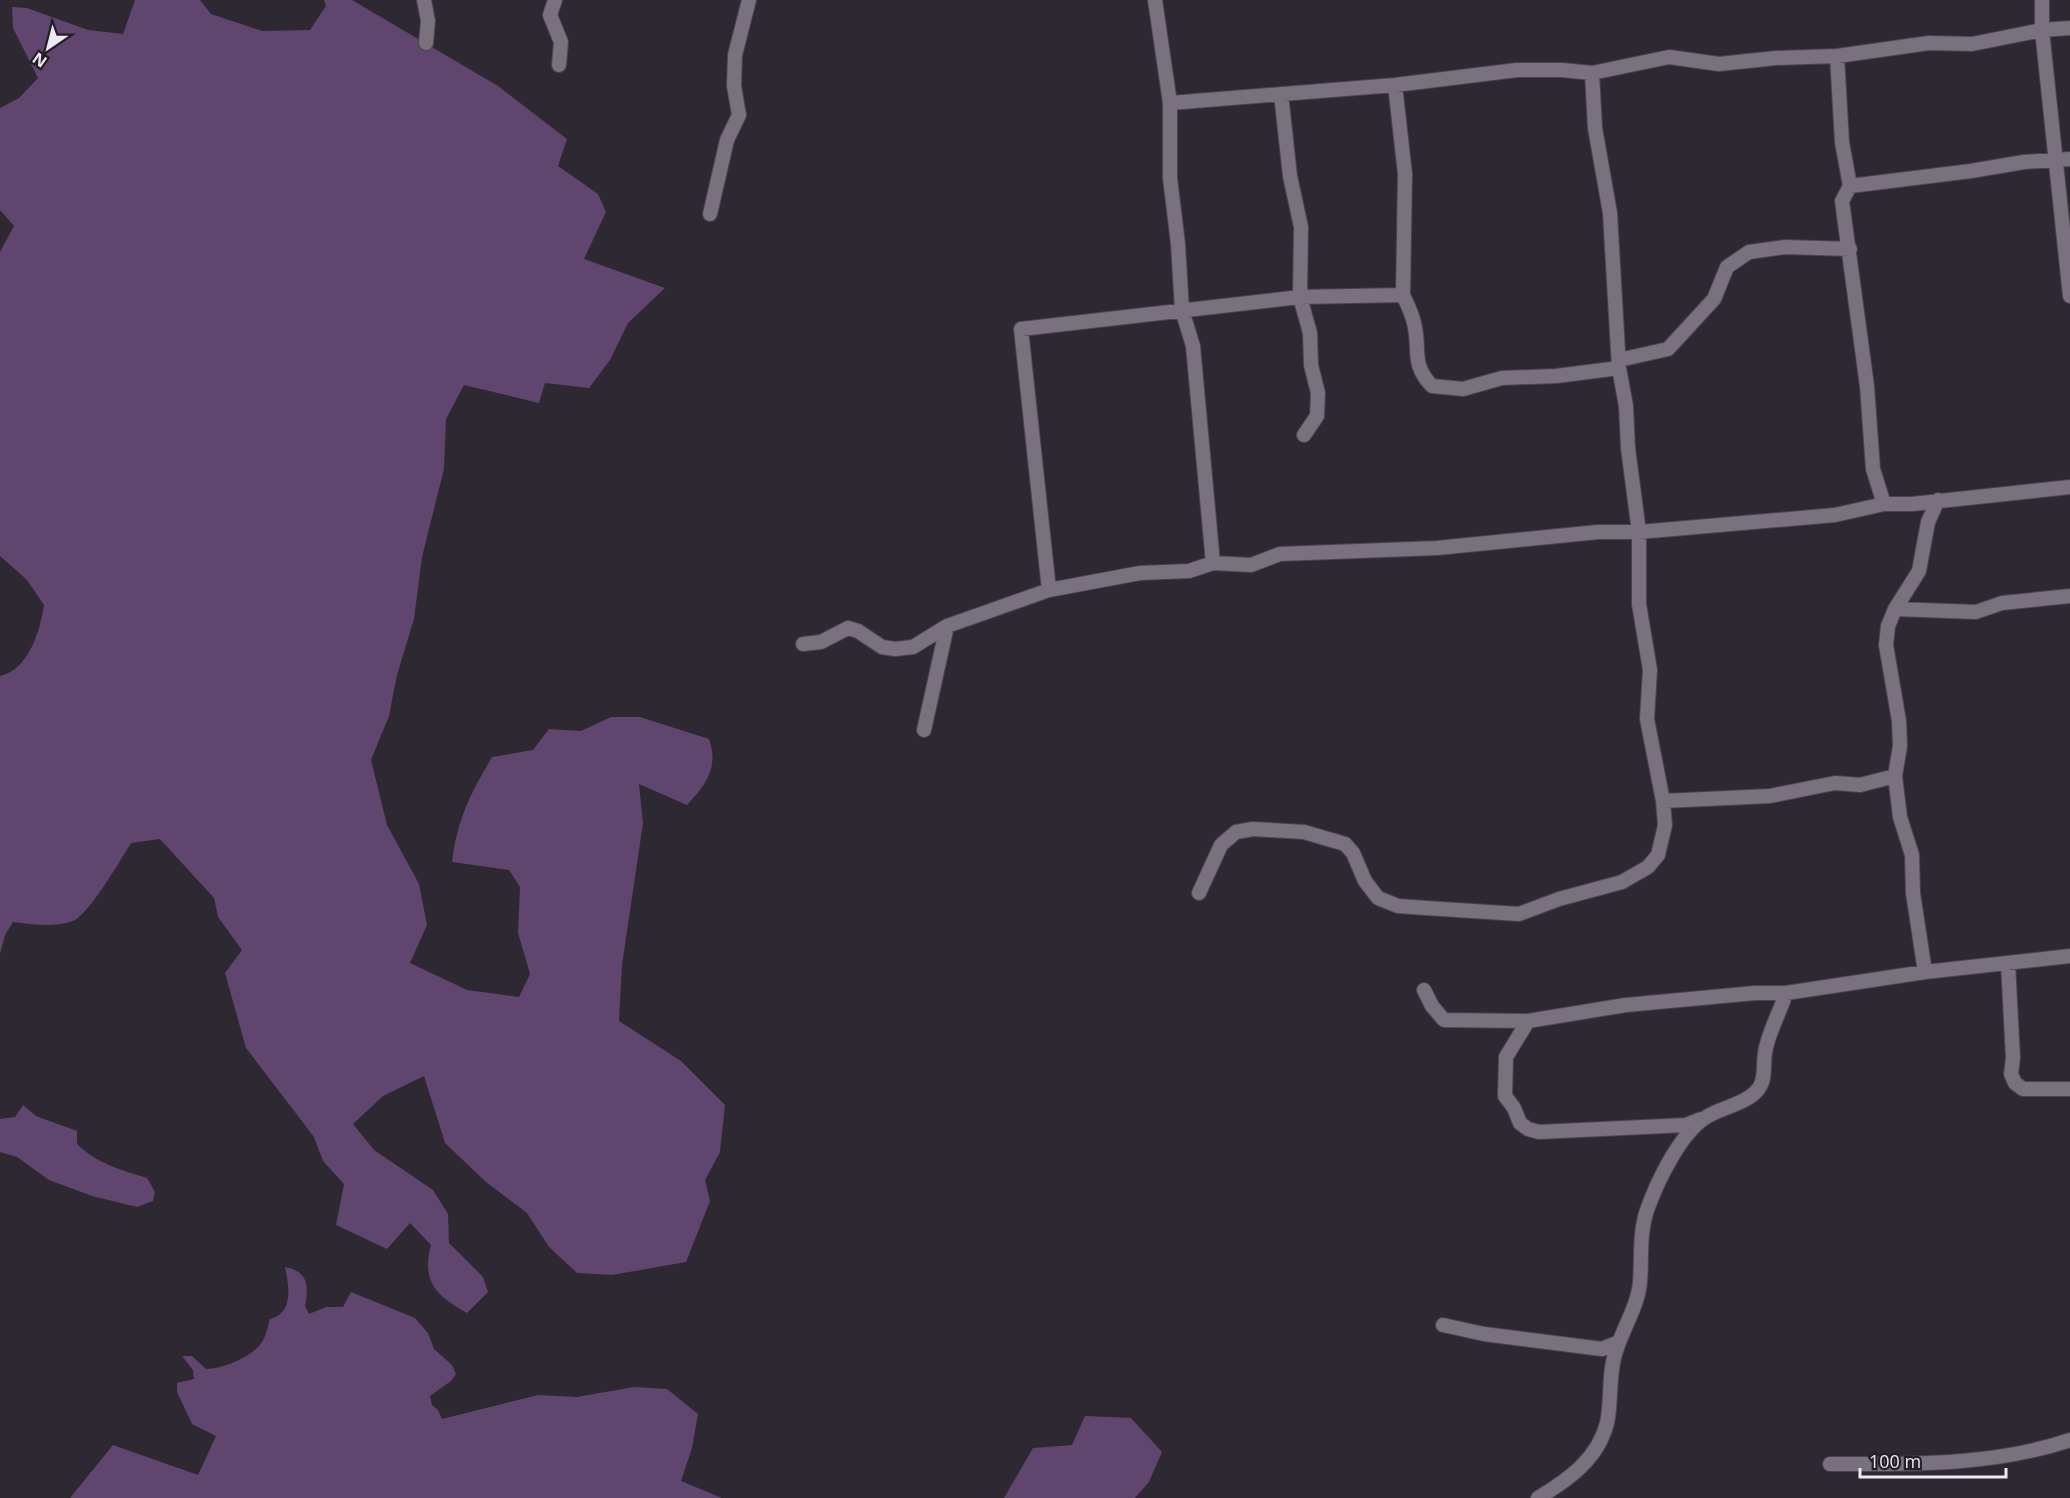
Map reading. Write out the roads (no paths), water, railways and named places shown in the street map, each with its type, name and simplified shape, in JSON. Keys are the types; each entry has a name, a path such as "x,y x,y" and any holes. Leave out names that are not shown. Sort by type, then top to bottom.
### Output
{"street":[{"path":"424,0 428,21 426,43"},
{"path":"555,0 550,15 561,42 560,65"},
{"path":"710,214 727,140 739,116 734,86 735,55 749,0"},
{"path":"1155,0 1170,103 1170,178 1178,244 1182,310 1193,346 1214,563"},
{"path":"2043,0 2042,30 2063,159 2070,296"},
{"path":"1170,103 1395,85 1517,70 1592,73 1669,57 1719,64 1776,57 1837,56 1929,43 1972,44 2042,30 2070,28"},
{"path":"1837,56 1842,142 1850,186 1842,201 1867,386 1873,469 1884,504"},
{"path":"1199,892 1221,845 1236,832 1275,829 1325,836 1345,844 1353,853 1372,891 1386,902 1398,906 1519,914 1558,899 1622,882 1648,867 1658,855 1663,841 1663,801 1647,719 1650,670 1639,604 1639,532 1628,448 1626,406 1619,364 1610,213 1595,128 1592,73"},
{"path":"1395,85 1405,174 1403,295 1414,321 1420,374 1432,386 1463,389 1502,378 1556,376 1619,364 1668,349 1714,299 1727,267 1749,252 1785,247 1850,249"},
{"path":"1281,94 1290,176 1301,227 1300,297 1310,333 1311,365 1318,393 1317,416 1305,435"},
{"path":"1850,186 2063,159"},
{"path":"1049,590 1021,329 1300,297 1403,295"},
{"path":"802,644 821,642 848,628 858,631 882,647 896,649 913,646 947,626 1049,590 1140,573 1189,571 1214,563 1251,565 1280,554 1437,548 1598,532 1639,532 1834,515 1884,504 1912,504 2070,487"},
{"path":"1925,972 1913,893 1911,855 1900,817 1895,776 1900,746 1899,721 1886,645 1888,626 1895,609 1919,571 1928,522 1938,500"},
{"path":"1895,609 1976,612 2002,603 2070,596"},
{"path":"924,730 947,626"},
{"path":"1663,801 1770,796 1835,783 1860,785 1895,776"},
{"path":"1424,990 1432,1006 1444,1020 1528,1021 1626,1005 1755,993 1786,993 1925,972 2070,956"},
{"path":"2008,963 2013,1058 2011,1074 2015,1083 2023,1089 2070,1089"},
{"path":"1528,1021 1506,1057 1505,1096 1514,1108 1520,1123 1528,1129 1539,1132 1686,1125 1753,1095 1761,1086 1765,1050 1786,993"},
{"path":"1538,1498 1563,1483 1582,1467 1597,1446 1607,1423 1615,1353 1637,1297 1640,1282 1639,1252 1646,1213 1656,1186 1676,1151 1706,1117"},
{"path":"1443,1324 1484,1334 1602,1349 1619,1342"},
{"path":"1830,1464 1899,1464 2008,1457 2070,1440"}]}
